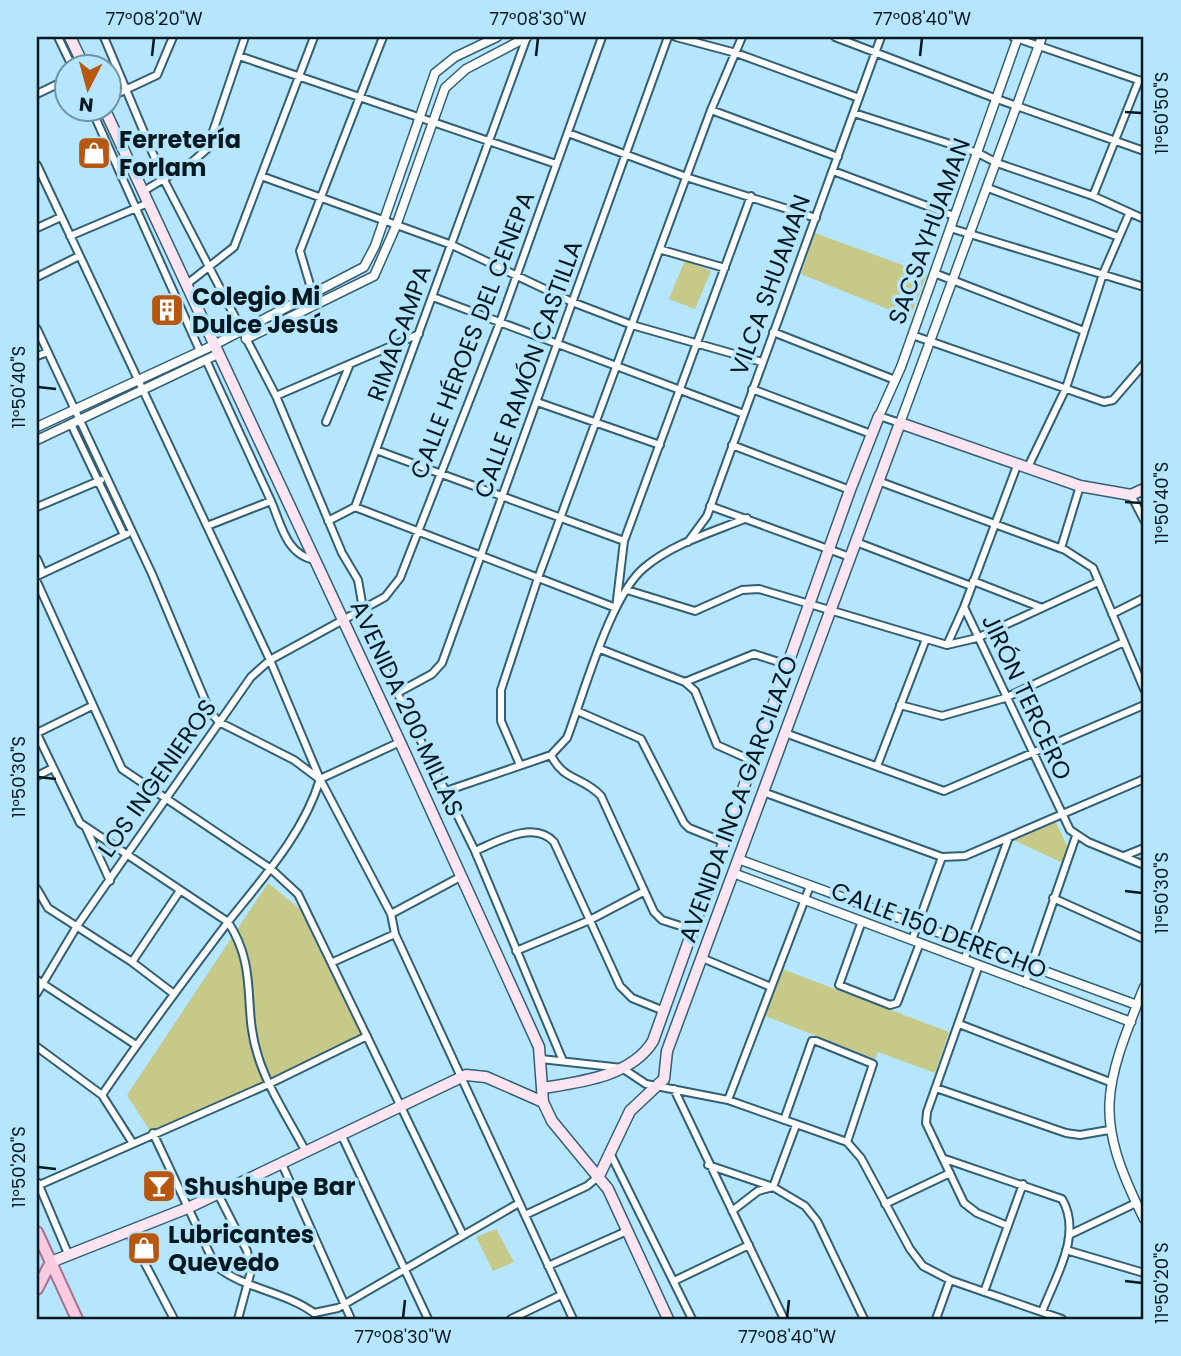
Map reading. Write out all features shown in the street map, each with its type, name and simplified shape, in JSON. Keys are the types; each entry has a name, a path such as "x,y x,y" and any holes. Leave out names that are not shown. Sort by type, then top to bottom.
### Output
{"main road":[{"name":"AVENIDA 200 MILLAS","path":"110,122 343,619 539,1047 543,1102 559,1132 599,1177 668,1319"},
{"name":"AVENIDA INCA GARCILAZO","path":"622,1068 643,1057 664,1011 828,549 879,416"},
{"path":"900,423 1080,486 1131,495 1144,489"},
{"name":"AVENIDA INCA GARCILAZO","path":"657,1087 664,1079 667,1051 900,423"},
{"path":"543,1088 575,1083 622,1068"},
{"path":"37,1289 51,1262 190,1207 459,1078 478,1075 543,1102"},
{"path":"599,1177 630,1111 657,1087"},
{"path":"37,1232 77,1319"}],"street":[{"path":"104,37 164,180 276,396 328,521 358,580 362,609 397,693 443,792 475,851 563,1061"},
{"path":"122,92 157,75 173,37"},
{"path":"142,192 192,162 206,149 245,37"},
{"path":"187,284 234,247 314,37"},
{"path":"316,305 300,251 383,37"},
{"path":"244,335 312,293 364,267 371,257 384,222 435,73 455,57 497,37"},
{"path":"37,427 200,351 216,349 316,305 374,276 396,226 445,88 454,77 527,37"},
{"name":"RIMACAMPA","path":"355,507 527,37"},
{"name":"CALLE HÉROES DEL CENEPA","path":"343,619 392,590 418,532 500,322 602,37"},
{"name":"CALLE RAMÓN CASTILLA","path":"397,693 432,674 442,663 605,218 625,153 668,37"},
{"path":"676,37 736,53 859,98"},
{"path":"520,765 501,721 499,705 538,578 689,178 711,110 742,37"},
{"path":"835,37 1144,151"},
{"name":"VILCA SHUAMAN","path":"688,542 710,506 881,37"},
{"path":"1016,37 1040,41 1142,81 1114,141 1093,196"},
{"name":"SACSAYHUAMAN","path":"879,416 912,335 978,153 1016,37"},
{"path":"879,416 900,423 971,236 1040,41"},
{"path":"239,56 300,75 487,143 556,164"},
{"path":"711,110 838,156"},
{"path":"854,113 978,153 997,163 1093,196 1144,219"},
{"path":"97,122 200,351"},
{"path":"568,133 689,178 816,218"},
{"path":"37,165 270,660 320,779 391,914 395,934 459,1078 573,1319"},
{"path":"833,171 954,216"},
{"path":"261,176 452,245 516,273 572,302 632,325 762,362"},
{"path":"988,188 1119,237"},
{"path":"616,608 624,541 751,197"},
{"path":"70,236 148,203"},
{"name":"JIRÓN TERCERO","path":"1076,836 1060,814 964,607 994,526 1023,465 1066,388 1103,274 1129,214"},
{"path":"37,228 61,217"},
{"path":"950,229 1144,287"},
{"path":"662,250 725,268"},
{"path":"37,277 79,256"},
{"path":"934,273 1084,331"},
{"path":"433,297 744,414"},
{"path":"37,329 75,410 75,422 98,481 124,535"},
{"path":"773,332 895,380"},
{"path":"276,396 419,334"},
{"path":"912,335 1104,402 1113,400 1144,364"},
{"path":"37,440 206,360 216,349"},
{"path":"37,356 48,352"},
{"path":"206,360 292,549 302,557 315,560"},
{"path":"326,422 350,364"},
{"path":"1137,371 1144,378"},
{"path":"752,389 871,434"},
{"path":"537,402 660,445"},
{"path":"75,422 132,531 205,701 219,722 294,760 320,779"},
{"path":"732,445 850,489"},
{"path":"376,450 624,541"},
{"path":"37,507 106,477"},
{"path":"878,481 994,526 1061,548 1093,568 1124,642 1141,668 1144,689"},
{"path":"1061,548 1080,486"},
{"path":"1131,495 1144,520"},
{"path":"208,526 271,501"},
{"path":"710,506 850,557"},
{"path":"328,521 355,507 616,608"},
{"path":"443,792 551,755 567,738 616,608 642,569 688,542 747,518"},
{"path":"38,580 132,531"},
{"path":"856,542 1042,608"},
{"path":"37,559 38,580 122,769 271,869 298,894 463,1235"},
{"path":"627,590 695,611 751,588 947,645 977,638 1097,582"},
{"path":"1112,614 1144,598"},
{"path":"947,645 964,607"},
{"name":"LOS INGENIEROS","path":"37,993 77,926 168,800 251,677 270,660 343,619"},
{"path":"877,766 926,639"},
{"path":"900,705 942,716 1005,698 1124,642"},
{"path":"600,649 685,682 695,691 717,745 754,761"},
{"path":"685,682 754,654 788,665"},
{"path":"785,733 937,791 944,791 1144,705"},
{"path":"92,706 37,733 75,817 86,828 179,892 229,922 244,951 253,1038 258,1058 306,1152"},
{"path":"577,711 641,740 684,823 694,831 724,842"},
{"path":"102,1095 136,1045 271,869 314,798 320,779 400,742"},
{"path":"551,755 563,774 596,790 601,796 643,892 658,917 693,930"},
{"path":"37,776 53,768"},
{"path":"763,792 942,857 965,856 1144,779"},
{"path":"86,828 110,881"},
{"path":"475,851 527,832 548,836 620,986 632,998 664,1011"},
{"path":"1025,982 1076,836 1144,865"},
{"path":"964,960 1009,837"},
{"path":"1124,856 1144,848"},
{"path":"862,921 839,985 890,1006 897,1003 916,941 917,925 942,857"},
{"name":"CALLE 150 DERECHO","path":"738,859 1137,1005"},
{"name":"CALLE 150 DERECHO","path":"733,873 1131,1022"},
{"path":"391,914 462,876"},
{"path":"728,1100 810,886"},
{"path":"37,889 48,908 132,962 174,995"},
{"path":"132,962 179,892"},
{"path":"516,951 590,920 643,892"},
{"path":"1053,898 1144,939"},
{"path":"333,962 395,934"},
{"path":"702,958 771,987"},
{"path":"979,965 926,1123 964,1202 977,1213 1008,1226"},
{"path":"37,980 136,1045"},
{"path":"1144,987 1110,1082 1109,1130 1115,1153 1144,1219"},
{"path":"959,1024 1110,1082"},
{"path":"69,1255 37,1184 271,1083 367,1036"},
{"path":"784,1120 812,1041 817,1041 873,1064 847,1142"},
{"path":"37,1047 102,1095 132,1142"},
{"path":"541,1059 622,1068 637,1079 657,1087 728,1100 847,1142 861,1158 923,1266 950,1280 1062,1319"},
{"path":"936,1088 1066,1133 1080,1135 1109,1130"},
{"path":"674,1089 708,1165 784,1319"},
{"path":"773,1187 796,1125"},
{"path":"153,1133 215,1265 250,1284 302,1305 315,1316 330,1311 519,1203"},
{"path":"341,1134 428,1319"},
{"path":"610,1153 692,1319"},
{"path":"945,1159 1062,1199 1070,1213 1071,1234 1042,1312"},
{"path":"282,1164 351,1319"},
{"path":"708,1165 773,1187 796,1199 811,1212 864,1319"},
{"path":"885,1204 950,1173"},
{"path":"525,1215 587,1186 599,1177"},
{"path":"985,1292 1023,1184"},
{"path":"732,1211 758,1191 773,1187"},
{"path":"218,1194 247,1251 251,1271 250,1284 238,1319"},
{"path":"1071,1234 1136,1203"},
{"path":"548,1266 627,1231"},
{"path":"129,1233 174,1319"},
{"path":"674,1281 749,1245"},
{"path":"1066,1250 1144,1273"},
{"path":"936,1319 950,1280"},
{"path":"511,1319 561,1295"}],"green space":[{"path":"815,233 927,274 910,318 801,274"},
{"path":"685,260 711,271 695,309 669,299"},
{"path":"1055,820 1068,848 1063,863 1011,839"},
{"path":"268,883 299,908 361,1034 153,1136 127,1095"},
{"path":"782,969 949,1032 935,1073 878,1052 875,1059 763,1015 771,987"},
{"path":"496,1229 514,1262 493,1271 476,1237"}],"place":[{"name":"Ferretería Forlam","path":"94,153"},
{"name":"Colegio Mi Dulce Jesús","path":"167,310"},
{"name":"Shushupe Bar","path":"159,1186"},
{"name":"Lubricantes Quevedo","path":"144,1248"}]}
